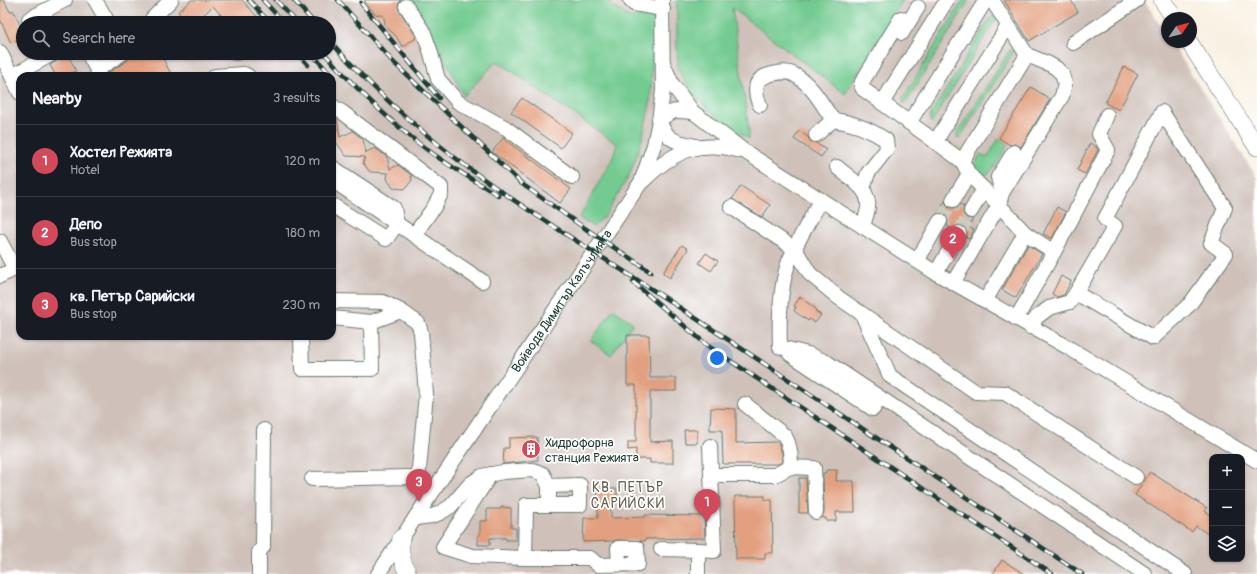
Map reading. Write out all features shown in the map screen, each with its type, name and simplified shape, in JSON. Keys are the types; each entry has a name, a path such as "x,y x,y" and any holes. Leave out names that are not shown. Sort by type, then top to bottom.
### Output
{"main road":[{"path":"1162,0 1170,12"},
{"path":"1193,48 1257,147"},
{"path":"401,538 400,548 402,561 408,574"}],"street":[{"path":"35,16 65,0"},
{"path":"96,0 104,16"},
{"path":"158,16 170,0"},
{"path":"630,0 634,4 662,4"},
{"path":"882,103 947,0"},
{"path":"909,123 986,0"},
{"path":"953,283 1064,91 1065,84 1064,78 1056,68 1027,55 992,0"},
{"path":"1073,43 1137,0"},
{"name":"Войвода Димитър Калъчлията","path":"378,574 641,182 654,145 663,91 662,4"},
{"path":"406,6 424,34 438,79 458,102 506,128 572,177"},
{"path":"866,91 918,7"},
{"path":"901,18 861,85 866,91 962,161 969,174 984,189 1001,199 1025,233 1054,252"},
{"path":"935,142 1008,26"},
{"path":"0,52 16,84"},
{"path":"962,161 1027,55"},
{"path":"19,72 41,60"},
{"path":"92,60 97,70 112,60"},
{"path":"663,63 672,84 693,112 747,153 936,273 1075,352 1257,461"},
{"path":"760,105 757,98 757,84 762,78 776,73 791,73 802,80 814,91 832,120 845,122 878,134 886,140 887,149 868,173 863,189"},
{"path":"12,76 16,74"},
{"path":"336,108 441,187 441,194 434,207 414,235"},
{"path":"693,112 678,110 670,112 659,121 665,132 679,143 729,148 747,153"},
{"path":"1030,327 1037,317 1049,308 1070,302 1076,293 1115,226 1105,219 1162,112 1225,208 1211,243 1226,254 1190,304 1153,338 1076,293"},
{"path":"1016,319 1054,252 1108,150 1099,134 1108,115"},
{"path":"816,135 832,120"},
{"path":"641,182 655,168 668,159 684,150 701,146"},
{"path":"1001,199 998,177 1014,152"},
{"path":"837,167 863,189 868,201 868,208 863,227"},
{"path":"336,170 394,208 397,224 386,239 336,208"},
{"path":"953,200 969,174"},
{"path":"336,183 482,282"},
{"path":"971,211 984,189"},
{"path":"821,200 788,263 783,286 779,334 780,347 808,354 828,363 1145,574"},
{"path":"731,207 795,249 810,274 839,298 976,392 1005,393 1136,477"},
{"path":"917,261 940,221"},
{"path":"936,273 959,233"},
{"path":"985,301 1025,233"},
{"path":"931,237 936,236 948,243 950,249"},
{"path":"0,241 14,269 0,276"},
{"path":"336,301 383,302 401,311 418,323 421,332 426,394 418,480"},
{"path":"336,318 371,322 401,311"},
{"path":"862,314 890,376 1185,574"},
{"path":"301,340 302,369 372,369 371,322"},
{"path":"744,404 785,436 790,450 790,466"},
{"path":"259,574 259,552 263,547 264,430"},
{"path":"661,549 714,550 710,446"},
{"path":"711,475 775,475 790,466 814,468 816,512"},
{"path":"415,518 432,516 440,513 451,506 470,484 482,476 491,474 533,470 542,474 550,486 549,505"},
{"path":"491,474 443,547 472,556 590,558 598,565 619,564"},
{"path":"312,479 410,477 434,490"},
{"path":"526,558 526,506 580,505 580,486 550,486"},
{"path":"698,550 698,574"}],"shaded area":[{"path":"0,0 1144,0 1161,27 1161,48 1175,48 1257,178 1257,574 0,574"}],"green space":[{"path":"411,0 611,0 611,5 631,18 639,12 650,13 655,20 650,104 642,139 631,172 605,216 593,227 579,218 612,159 617,144 497,61 464,96 422,16"},
{"path":"677,0 903,0 845,94 732,8 749,139 722,121 694,96 678,69"},
{"path":"963,0 969,0 907,101 903,103 903,98"},
{"path":"994,15 996,18 995,20 934,119 932,122 930,121 930,116 991,17"},
{"path":"1010,50 1013,50 1013,53 961,136 959,139 957,138 957,133"},
{"path":"999,138 1008,144 991,171 983,175 973,169 980,154 987,158"},
{"path":"613,309 633,323 611,355 591,341"}],"building":[{"path":"0,0 4,0 10,12 13,10 16,16 16,40 11,43 0,19"},
{"path":"191,0 242,0 257,16 222,16 213,6 202,16 182,16 178,12"},
{"path":"364,0 400,0 398,6 399,10 416,36 415,39 409,42 406,46 402,46 395,35 385,26 384,16 375,14"},
{"path":"1004,0 1071,0 1078,12 1029,41"},
{"path":"58,60 70,60 76,71 54,72 50,65"},
{"path":"128,60 164,60 170,72 109,72"},
{"path":"1124,67 1138,74 1119,110 1105,103"},
{"path":"1031,87 1050,99 1021,147 1015,144 1010,145 999,138"},
{"path":"522,98 572,133 561,148 511,112"},
{"path":"336,118 340,137 353,131 363,139 366,153 375,148 387,157 390,169 398,165 411,175 412,180 405,189 393,188 387,179 388,173 370,172 363,163 365,157 346,156 336,142"},
{"path":"799,131 808,137 810,141 826,150 821,157 794,139"},
{"path":"503,138 571,189 560,203 492,152"},
{"path":"1090,143 1098,150 1085,174 1077,170"},
{"path":"741,186 770,205 762,217 732,199"},
{"path":"945,201 948,207 957,208 960,204 964,206 964,215 967,218 973,219 968,227 974,230 969,239 966,238 967,233 964,226 959,225 952,229 947,226 947,216 944,213 937,213"},
{"path":"1057,207 1066,212 1052,238 1043,234"},
{"path":"682,245 688,249 670,278 663,273"},
{"path":"1028,245 1042,254 1016,298 1002,290"},
{"path":"706,253 718,261 711,271 699,263"},
{"path":"1061,276 1071,281 1064,295 1057,297 1052,294"},
{"path":"800,297 816,309 815,311 821,315 815,323 809,319 808,321 794,311 796,307 794,306"},
{"path":"627,335 649,335 650,378 676,378 676,391 650,391 650,442 673,441 673,463 650,463 650,459 636,459 636,449 628,450 628,442 636,442 636,385 627,385"},
{"path":"711,408 736,409 736,443 778,442 782,453 782,462 778,464 723,464 722,430 710,430"},
{"path":"684,430 697,430 697,443 685,443"},
{"path":"537,437 538,460 503,464 504,448 509,448 509,438"},
{"path":"826,470 837,470 836,481 854,481 855,512 836,512 836,521 826,521 826,518 822,518 824,512 823,473 826,473"},
{"path":"1150,472 1207,508 1205,511 1209,514 1209,535 1196,526 1192,532 1135,495"},
{"path":"799,478 806,478 808,513 799,513"},
{"path":"597,489 617,489 617,496 614,496 614,502 611,502 611,518 645,517 645,515 704,516 705,538 583,542 584,518 598,518"},
{"path":"735,496 765,496 765,500 772,500 773,553 765,553 765,559 736,559"},
{"path":"501,507 511,508 511,528 516,528 516,540 506,540 506,538 490,538 490,545 478,545 480,521 487,521 487,509 501,509"},
{"path":"1002,560 1024,574 993,574"}],"tunnel":[{"path":"940,221 953,200"},
{"path":"959,233 971,211"}],"railway":[{"path":"249,0 264,16"},
{"path":"263,0 278,16"},
{"path":"276,0 291,16"},
{"path":"294,0 308,16"},
{"path":"338,0 393,62 522,184 651,272"},
{"path":"361,3 439,98"},
{"path":"336,47 375,88 407,118 482,178 1082,574"},
{"path":"303,60 308,65"},
{"path":"317,60 328,72"},
{"path":"330,60 392,121 417,142 446,163 498,195"},
{"path":"633,282 708,346 1052,574"}],"place":[{"name":"Депо","path":"953,259"},
{"name":"Хидрофорна станция Режията","path":"531,449"},
{"name":"кв. Петър Сарийски","path":"419,502"},
{"name":"Хостел Режията","path":"707,522"}],"district":[{"name":"КВ. ПЕТЪР САРИЙСКИ","path":"628,496"}]}
